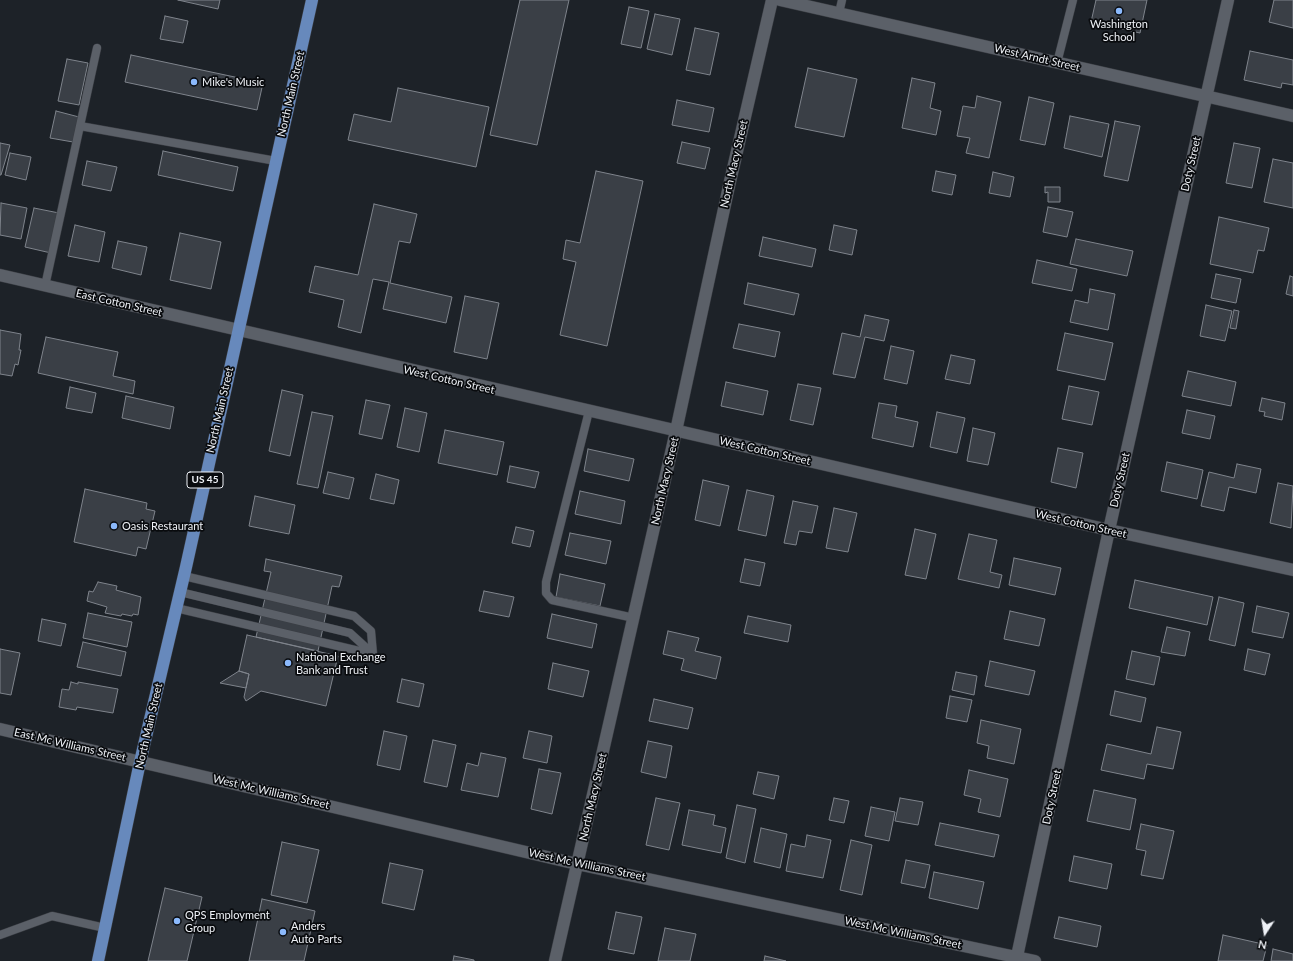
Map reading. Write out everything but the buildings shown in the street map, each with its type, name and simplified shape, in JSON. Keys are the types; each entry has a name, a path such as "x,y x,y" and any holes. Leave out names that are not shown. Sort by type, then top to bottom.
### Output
{"main road":[{"name":"North Main Street","path":"98,961 140,762 184,576 312,0"}],"street":[{"name":"North Macy Street","path":"556,961 772,0"},
{"name":"West Arndt Street","path":"780,0 1293,116"},
{"name":"Doty Street","path":"1017,959 1109,530 1228,0"},
{"name":"East Cotton Street","path":"0,276 238,331"},
{"name":"West Cotton Street","path":"238,331 1109,530 1293,570"},
{"name":"East Mc Williams Street","path":"0,729 140,762"},
{"name":"West Mc Williams Street","path":"140,762 577,864 1017,959 1035,961"}],"lane":[{"path":"839,14 842,0"},
{"path":"1057,63 1072,0"},
{"path":"45,286 97,48"},
{"path":"80,126 276,161"},
{"path":"589,411 546,582 546,593 552,600 634,618"},
{"path":"184,576 354,616 371,631 373,654"},
{"path":"180,592 350,633 373,654"},
{"path":"176,608 373,654"},
{"path":"0,935 52,916 105,928"}],"place":[{"name":"Washington School","path":"1119,11"},
{"name":"Mike's Music","path":"194,82"},
{"name":"Oasis Restaurant","path":"114,526"},
{"name":"National Exchange Bank and Trust","path":"288,663"},
{"name":"QPS Employment Group","path":"177,921"},
{"name":"Anders Auto Parts","path":"283,932"}]}
